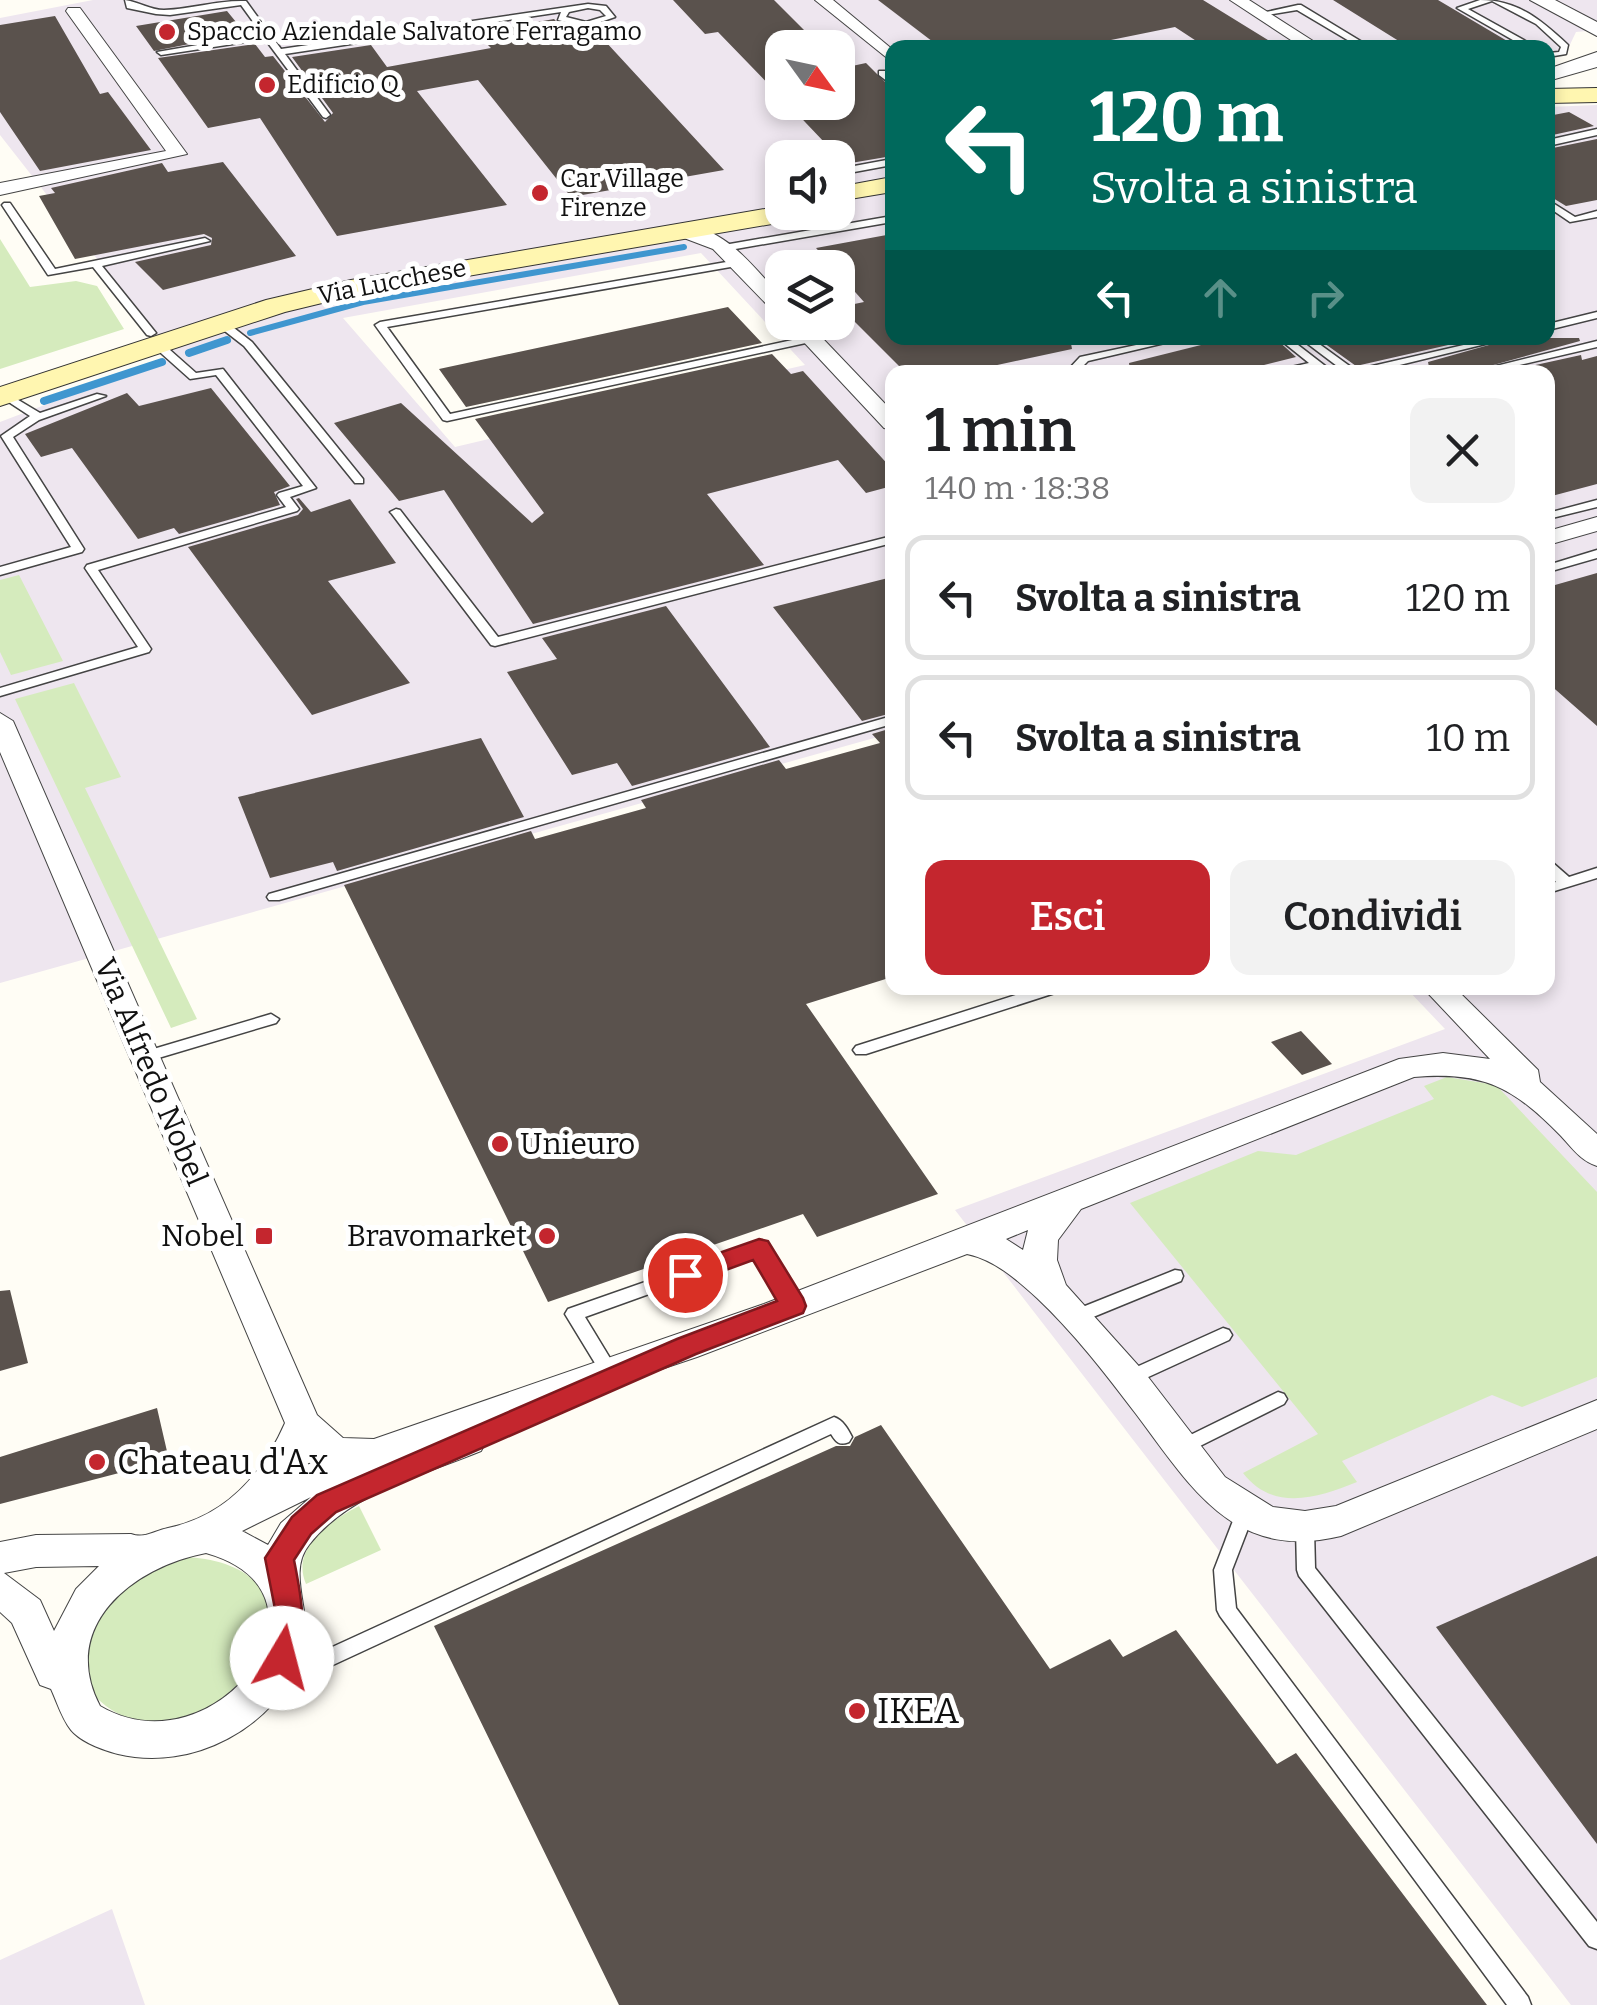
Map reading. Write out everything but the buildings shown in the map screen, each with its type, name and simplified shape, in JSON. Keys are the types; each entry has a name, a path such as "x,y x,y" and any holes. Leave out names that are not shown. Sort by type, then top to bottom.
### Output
{"main road":[{"path":"1555,85 1597,84"},
{"path":"1555,96 1597,95"},
{"path":"855,189 885,186"},
{"path":"855,193 885,196"},
{"name":"Via Lucchese","path":"2,391 332,280 765,206"},
{"name":"Via Lucchese","path":"157,342 230,331 351,288 683,231 728,245 765,227"}],"street":[{"path":"823,0 885,51"},
{"path":"1240,0 1303,40"},
{"path":"1540,0 1597,24"},
{"path":"1558,7 1597,41"},
{"path":"4,197 178,154 74,11"},
{"path":"1555,60 1597,58"},
{"path":"728,245 765,289"},
{"path":"813,340 885,416"},
{"path":"1555,536 1597,524"},
{"name":"Via Alfredo Nobel","path":"0,721 303,1423 318,1442 341,1454 384,1451"},
{"path":"0,1558 36,1551 101,1554 194,1538 244,1509 384,1451 794,1306 1410,1067 1438,1052 1452,1036 1454,1019 1442,995"},
{"path":"1445,995 1597,1154"},
{"path":"1410,1067 1451,1061 1479,1064 1510,1077 1548,1104"},
{"path":"1078,1195 1054,1215 1039,1238 1039,1258 1065,1303 1212,1488 1245,1513 1305,1528 1341,1520 1597,1414"},
{"path":"961,1241 998,1248 1065,1303"},
{"path":"0,1588 26,1612 64,1692 90,1722 118,1736 152,1740 188,1735 223,1721 260,1692 282,1658 290,1627 280,1558 285,1546 326,1504 687,1346"},
{"path":"244,1509 283,1469 303,1423"},
{"path":"194,1538 249,1551 282,1584"},
{"path":"64,1692 56,1654 73,1606 96,1578 148,1547"}],"lane":[{"path":"1519,40 1460,8 1492,0 1540,22 1566,47 1555,57"},
{"path":"128,1 153,12 238,1 326,115"},
{"path":"278,52 575,5 603,8 611,17 594,24 570,23 560,16 575,5"},
{"path":"1261,14 1298,8 1354,40"},
{"path":"161,52 265,36"},
{"path":"882,74 885,77"},
{"path":"1555,141 1597,132"},
{"path":"855,182 885,166"},
{"path":"4,197 52,273 205,241"},
{"path":"1555,208 1573,220 1597,214"},
{"path":"767,340 447,418 380,325 728,245 885,220"},
{"path":"0,692 145,650 91,568 293,509 283,495 310,488 218,371 194,377 157,342 97,266"},
{"path":"1555,325 1597,315"},
{"path":"230,331 360,481"},
{"path":"1506,365 1597,344"},
{"path":"1078,365 1084,359 1149,345"},
{"path":"1292,345 1316,364"},
{"path":"1314,345 1342,365"},
{"path":"1389,365 1474,345"},
{"path":"1312,365 1316,364"},
{"path":"2,391 38,417"},
{"path":"0,570 78,549 7,436 38,417 102,396"},
{"path":"1555,514 1597,503"},
{"path":"396,512 495,642 885,542"},
{"path":"1555,567 1597,554"},
{"path":"274,896 885,722"},
{"path":"1555,873 1566,883"},
{"path":"1555,887 1597,873"},
{"path":"861,1050 1031,995"},
{"path":"145,1057 271,1020"},
{"path":"610,1373 574,1314 759,1248 794,1306"},
{"path":"1065,1303 1175,1276"},
{"path":"1126,1380 1223,1335"},
{"path":"1180,1448 1278,1399"},
{"path":"290,1627 313,1666 834,1424 843,1437"},
{"path":"1245,1513 1223,1570 1227,1610 1520,2005"},
{"path":"1305,1528 1306,1570 1597,1938"}],"shaded area":[{"path":"93,0 1597,0 1597,30 1576,32 1565,55 1555,57 1555,40 885,40 885,345 1555,345 1555,107 1597,105 1597,2005 1571,2005 955,1210 1445,1029 1413,995 1555,995 1555,365 885,365 885,735 0,983 0,422 173,356 0,135 0,18","holes":["765,250 855,250 855,340 782,340 805,365 455,447 343,318 701,253 765,322"]},
{"path":"112,1909 145,2005 0,2005 0,1960"}],"green space":[{"path":"0,239 30,287 76,281 97,286 124,329 0,369"},
{"path":"19,575 63,661 11,675 0,652 0,580"},
{"path":"74,683 121,777 85,788 197,1019 171,1028 15,699"},
{"path":"1447,1077 1496,1085 1597,1192 1597,1377 1522,1407 1492,1395 1342,1461 1357,1482 1342,1488 1297,1498 1268,1493 1243,1473 1318,1434 1130,1203 1258,1151 1296,1155 1434,1099 1424,1086"},
{"path":"359,1506 381,1550 306,1584 304,1558 316,1536"},
{"path":"187,1557 241,1571 266,1600 267,1635 248,1672 216,1703 176,1721 132,1719 91,1692 81,1639 125,1579"}],"waterway":[{"path":"250,333 363,302 684,247"},
{"path":"189,353 227,340"},
{"path":"44,401 162,362"}],"place":[{"name":"Spaccio Aziendale Salvatore Ferragamo","path":"167,32"},
{"name":"Edificio Q","path":"267,85"},
{"name":"Car Village Firenze","path":"540,193"},
{"name":"Unieuro","path":"500,1144"},
{"name":"Nobel","path":"264,1236"},
{"name":"Bravomarket","path":"547,1236"},
{"name":"Chateau d'Ax","path":"97,1462"},
{"name":"IKEA","path":"857,1711"}],"route":[{"path":"282,1658 290,1614 280,1558 302,1526 326,1504 687,1346 794,1306 759,1248 685,1275"}]}
